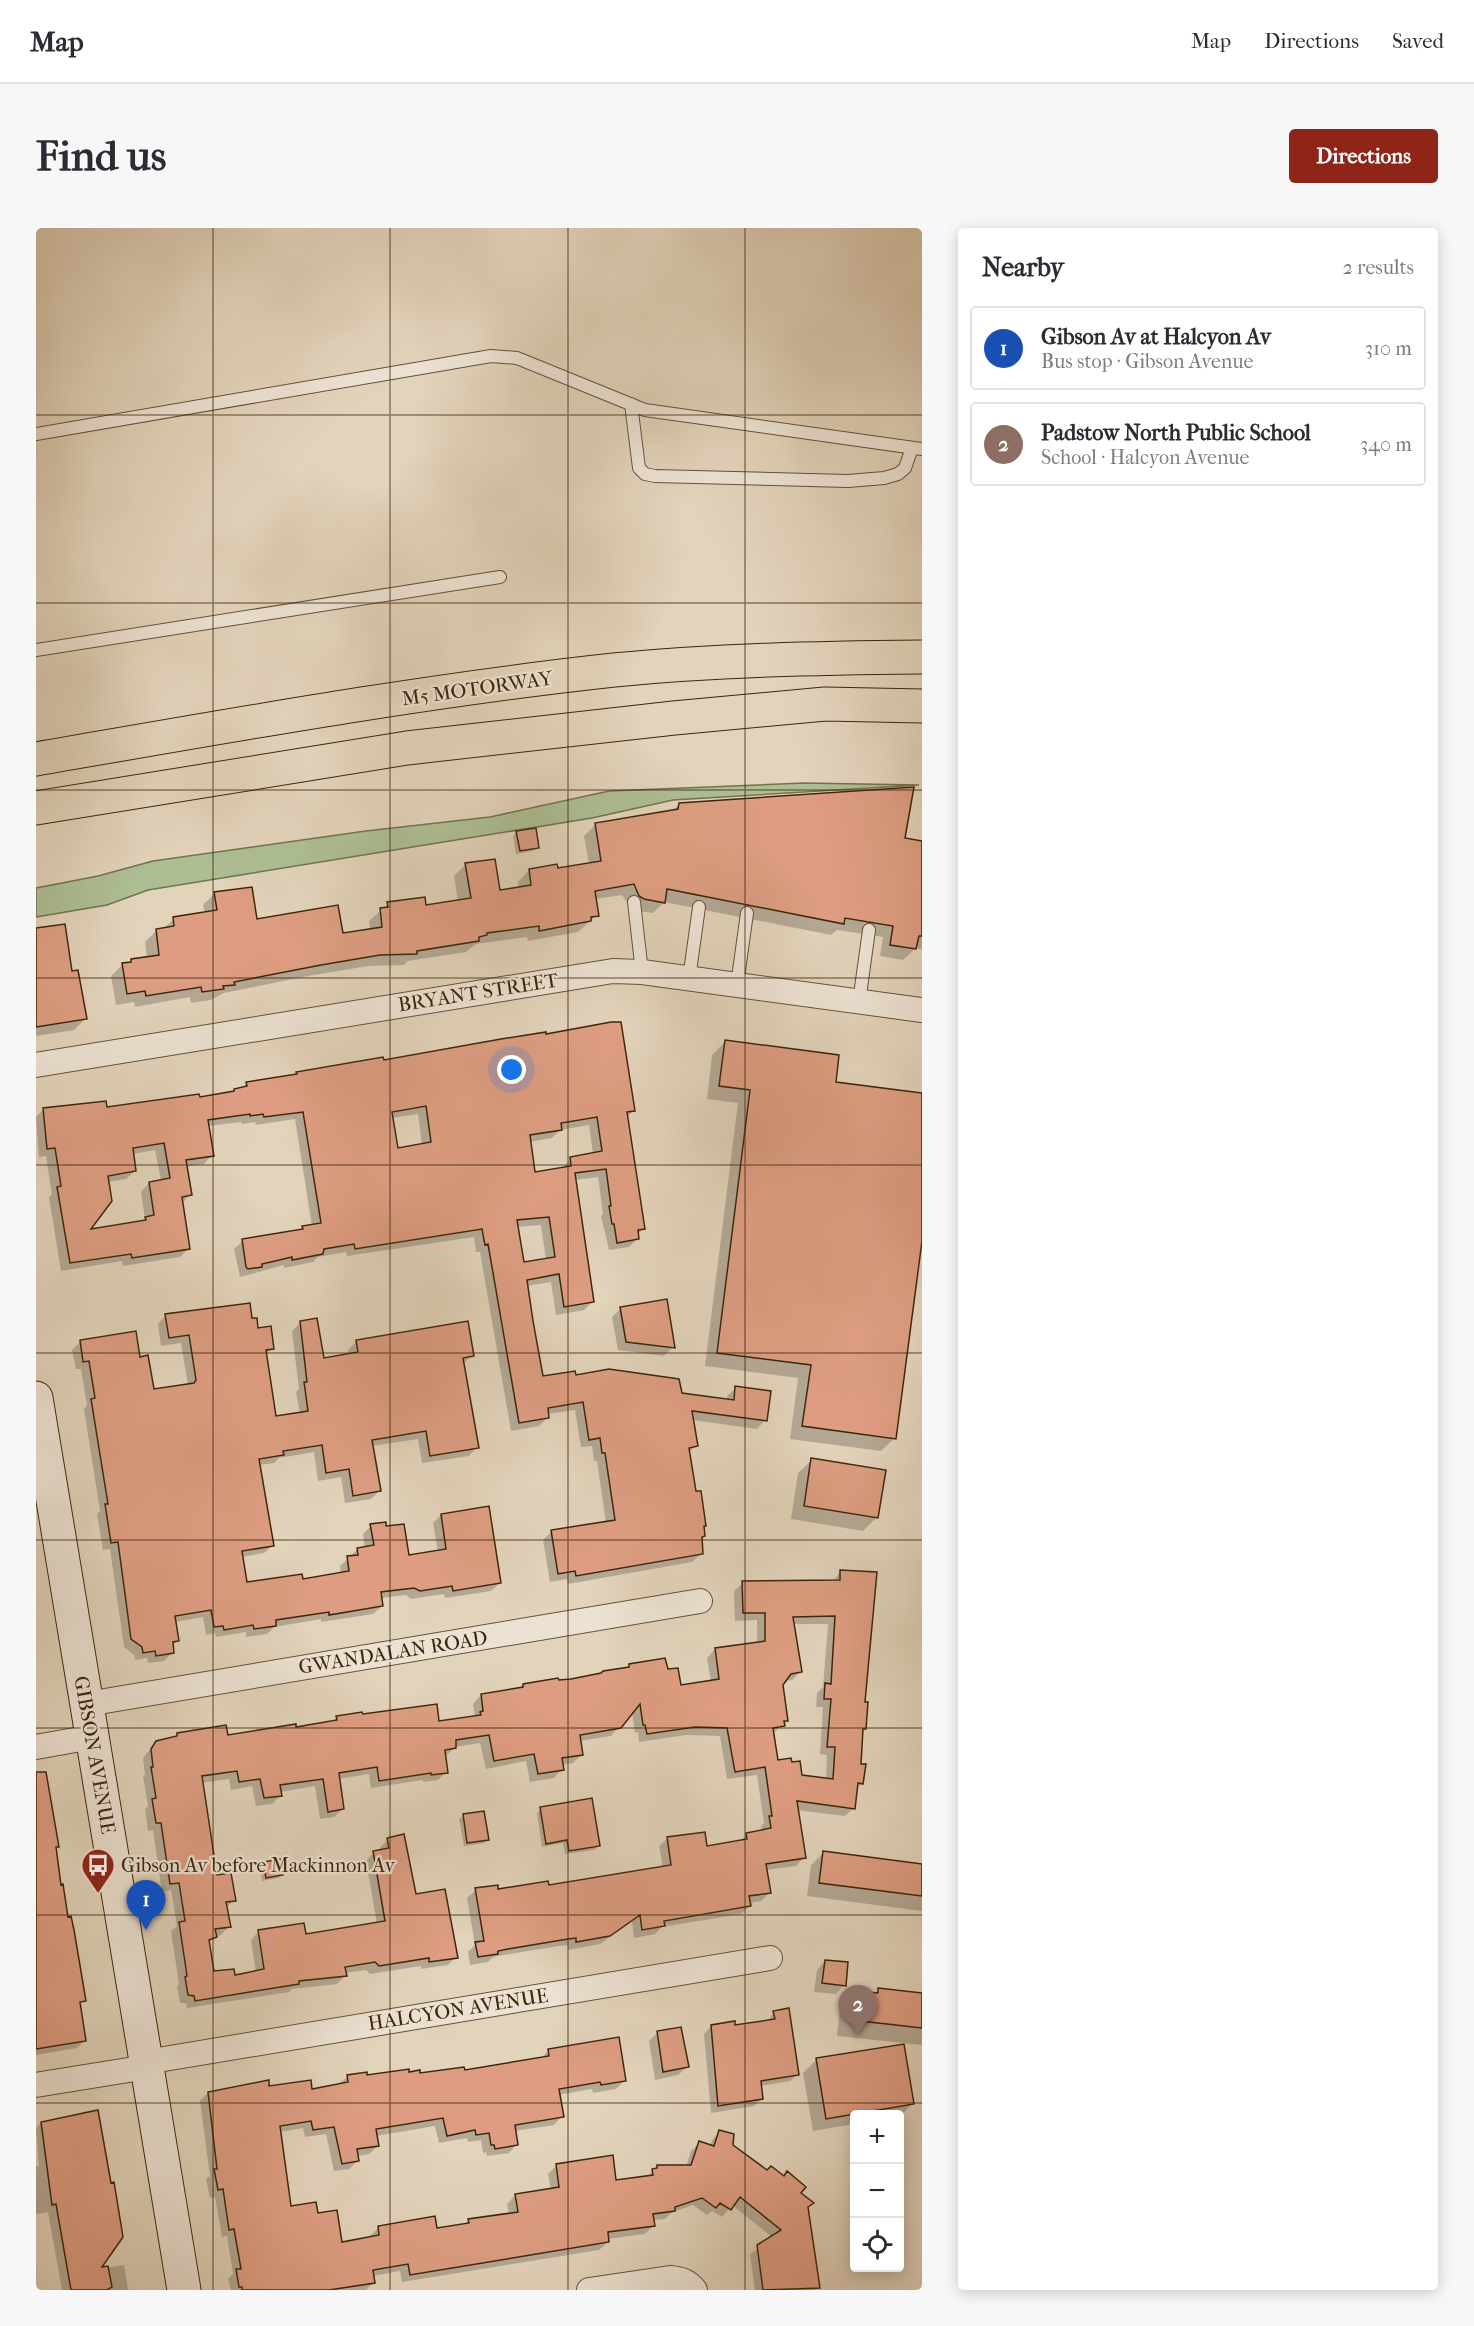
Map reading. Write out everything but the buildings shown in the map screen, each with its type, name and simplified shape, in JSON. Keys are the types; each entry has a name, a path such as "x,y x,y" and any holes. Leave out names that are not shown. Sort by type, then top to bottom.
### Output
{"highway":[{"path":"793,658 901,640 922,640"},
{"name":"M5 MOTORWAY","path":"36,759 360,704 503,683 626,669 793,658 922,657"},
{"path":"36,808 407,748 674,718 825,704 922,706"},
{"path":"674,718 922,727"}],"main road":[{"name":"GIBSON AVENUE","path":"36,1398 41,1461 93,1737 184,2290"}],"street":[{"name":"BRYANT STREET","path":"36,1065 599,972 642,972 922,1010"},
{"name":"GWANDALAN ROAD","path":"87,1704 700,1601"},
{"path":"36,1747 93,1737"},
{"name":"HALCYON AVENUE","path":"36,2085 770,1958"},
{"path":"589,2290 670,2277 690,2284 695,2290"}],"lane":[{"path":"36,434 491,356 517,358 631,404 645,410 917,449 905,468 898,474 884,478 848,481 655,476 645,474 639,468 631,404"},
{"path":"36,650 500,577"},
{"path":"634,903 642,972"},
{"path":"689,979 699,907"},
{"path":"737,985 747,913"},
{"path":"859,1002 869,930"}],"green space":[{"path":"804,783 919,785 673,800 592,818 148,890 107,905 36,917 36,888 98,876 153,861 366,831 490,817 609,791"}],"place":[{"name":"Gibson Av before Mackinnon Av","path":"98,1894"},
{"name":"Gibson Av at Halcyon Av","path":"146,1930"},
{"name":"Padstow North Public School","path":"858,2035"}]}
